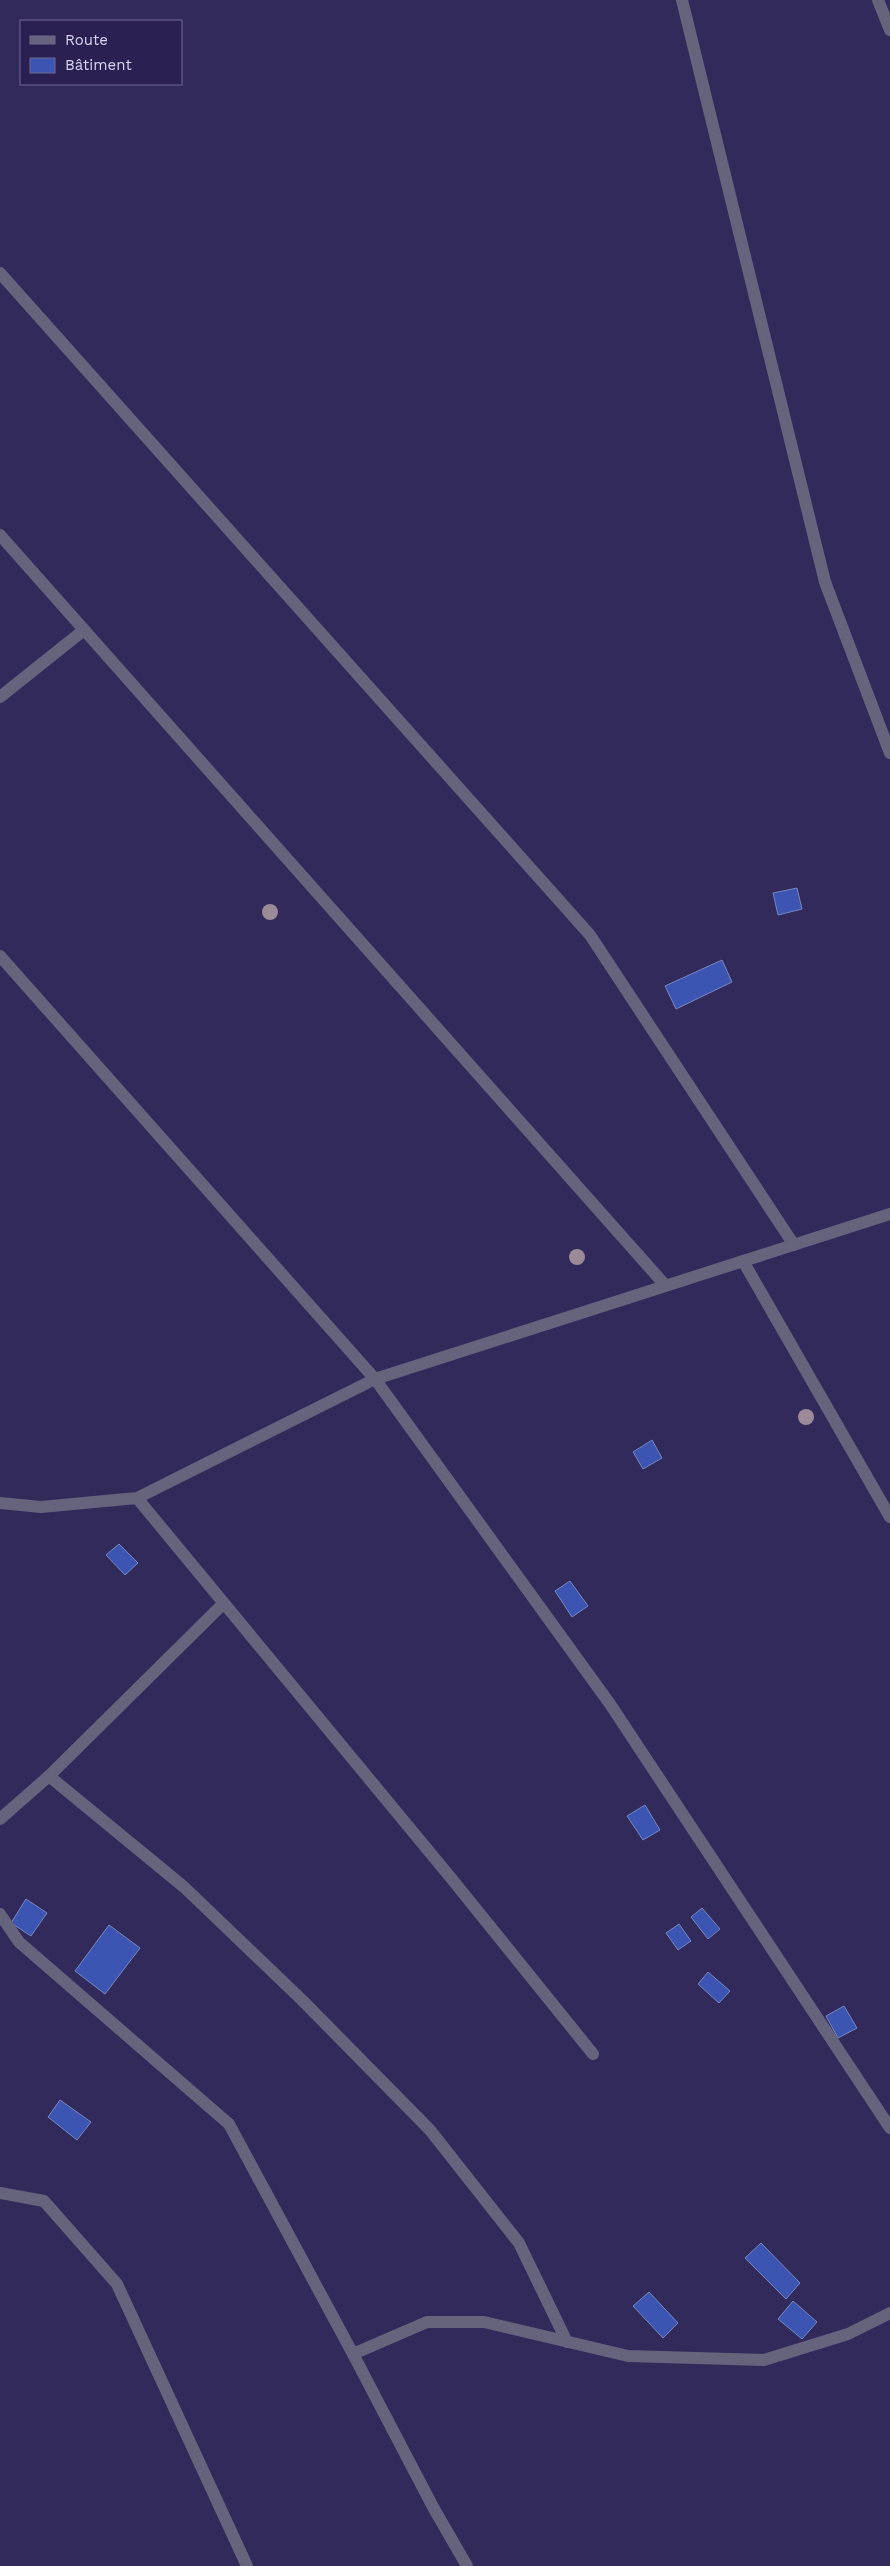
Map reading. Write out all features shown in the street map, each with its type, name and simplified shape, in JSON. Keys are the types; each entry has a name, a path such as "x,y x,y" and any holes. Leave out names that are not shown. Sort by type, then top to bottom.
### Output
{"street":[{"path":"682,0 825,582 890,753"},
{"path":"878,0 890,30"},
{"path":"0,274 590,936 794,1245"},
{"path":"0,535 665,1285"},
{"path":"0,696 84,630"},
{"path":"0,956 375,1379 610,1704 890,2128"},
{"path":"0,1503 41,1507 137,1498 375,1379 890,1214"},
{"path":"743,1261 890,1518"},
{"path":"137,1498 593,2054"},
{"path":"0,1819 49,1776 224,1603"},
{"path":"49,1776 184,1887 302,2000 430,2130 519,2243 567,2342"},
{"path":"0,1914 19,1942 228,2124 466,2566"},
{"path":"0,2193 44,2201 117,2284 247,2566"},
{"path":"353,2354 427,2322 484,2322 628,2356 764,2360 848,2334 890,2313"}],"building":[{"path":"797,888 802,909 778,915 773,893"},
{"path":"722,960 732,982 676,1009 665,986"},
{"path":"652,1440 662,1458 643,1469 633,1452"},
{"path":"119,1544 138,1563 125,1575 106,1555"},
{"path":"570,1581 588,1606 572,1617 555,1591"},
{"path":"645,1805 660,1830 643,1840 627,1816"},
{"path":"26,1899 47,1913 31,1936 11,1923"},
{"path":"702,1908 720,1929 708,1939 691,1917"},
{"path":"679,1924 691,1941 678,1950 666,1933"},
{"path":"109,1925 140,1948 105,1994 75,1971"},
{"path":"708,1972 730,1991 719,2003 698,1984"},
{"path":"844,2006 857,2028 838,2038 826,2016"},
{"path":"60,2100 91,2122 77,2140 48,2117"},
{"path":"761,2243 800,2283 786,2299 745,2258"},
{"path":"649,2292 678,2323 663,2338 633,2306"},
{"path":"793,2301 817,2322 802,2339 778,2319"}]}
